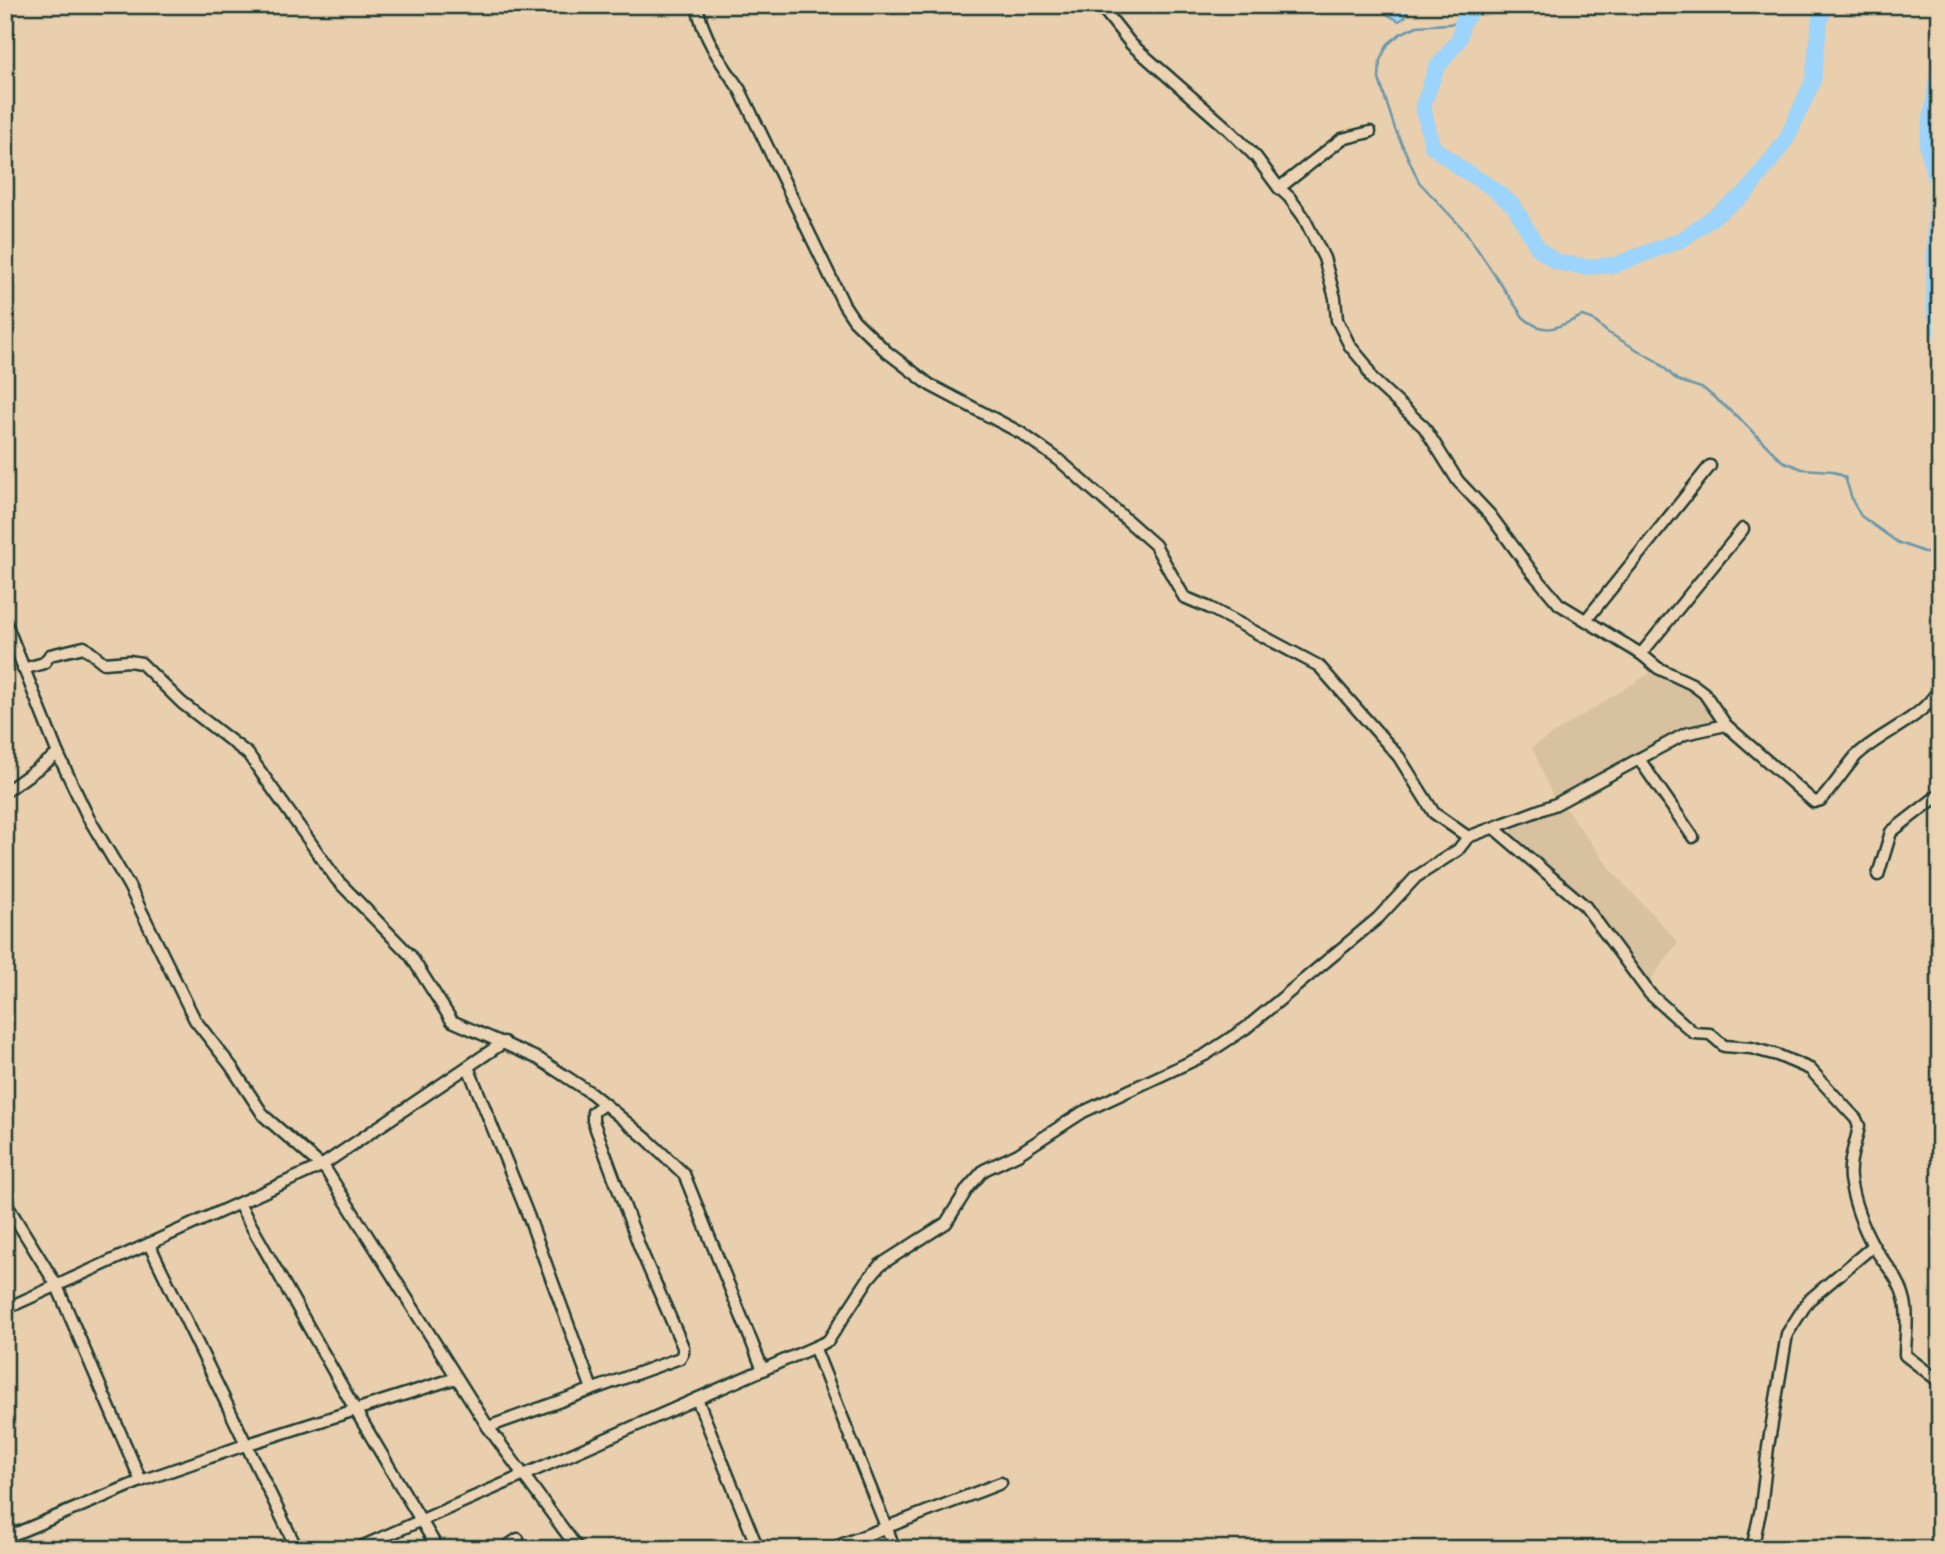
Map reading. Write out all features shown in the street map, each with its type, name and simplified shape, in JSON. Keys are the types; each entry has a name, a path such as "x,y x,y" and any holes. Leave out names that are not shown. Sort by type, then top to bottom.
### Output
{"street":[{"path":"697,5 698,16 718,58 740,90 844,305 854,320 887,352 930,385 1021,433 1059,460 1155,545 1184,597 1319,666 1399,757 1434,813 1468,837"},
{"path":"1100,5 1131,44 1256,157 1296,207 1316,241 1331,281 1342,334 1365,364 1372,379 1424,427 1458,481 1490,514 1559,604 1641,654 1658,668 1678,675 1704,693 1727,725 1810,800 1818,802 1857,757 1889,731 1925,708 1935,695 1940,694"},
{"path":"1279,188 1342,139 1370,132"},
{"path":"1586,620 1710,466"},
{"path":"1641,654 1743,529"},
{"path":"5,621 58,754 91,824 129,886 195,1020 264,1116 321,1166 488,1427 578,1549"},
{"path":"23,669 44,663 50,655 84,647 104,663 142,663 182,703 248,754 337,880 410,956 452,1021 539,1059 604,1104 684,1174 763,1370"},
{"path":"356,1549 521,1474 815,1349 828,1341 880,1265 946,1223 968,1188 984,1170 1018,1154 1083,1112 1205,1055 1225,1042 1290,993 1378,918 1416,877 1458,850 1468,837 1556,804 1685,734 1727,725"},
{"path":"5,792 58,754"},
{"path":"1639,759 1693,837"},
{"path":"1878,875 1891,832 1940,794"},
{"path":"1495,829 1585,906 1650,994 1684,1025 1694,1033 1710,1034 1724,1046 1751,1048 1811,1069 1856,1119 1859,1126 1850,1176 1855,1202 1873,1246 1889,1265 1905,1299 1905,1354 1940,1382"},
{"path":"5,1309 321,1166 504,1042"},
{"path":"468,1067 528,1215 592,1389"},
{"path":"488,1427 680,1358 683,1353 683,1347 640,1248 593,1121 593,1112 604,1104"},
{"path":"5,1202 57,1286 141,1481"},
{"path":"239,1203 356,1411 438,1549"},
{"path":"149,1244 297,1549"},
{"path":"1752,1549 1761,1508 1787,1334 1808,1301 1873,1246"},
{"path":"815,1349 895,1549"},
{"path":"5,1538 141,1481 456,1378"},
{"path":"697,1399 758,1549"},
{"path":"830,1549 1001,1483"},
{"path":"503,1549 518,1539"}],"shaded area":[{"path":"1658,668 1692,684 1726,725 1708,728 1561,802 1612,871 1678,942 1646,987 1585,906 1495,829 1556,804 1532,747"}],"water":[{"path":"1385,5 1411,5 1405,17 1399,21 1388,15"}],"waterway":[{"path":"1476,5 1462,23 1460,38 1436,69 1423,106 1432,146 1514,206 1538,248 1556,262 1586,267 1615,265 1683,239 1746,193 1786,140 1813,81 1820,19 1826,5"},
{"path":"1462,23 1417,26 1400,34 1388,44 1380,60 1379,79 1395,129 1419,182 1465,231 1523,317 1538,327 1545,328 1559,326 1582,316 1592,319 1607,332 1658,362 1677,380 1704,389 1740,419 1782,461 1802,469 1832,471 1845,477 1861,516 1897,542 1940,558"},
{"path":"1940,62 1927,144 1936,184 1934,307 1940,332"}]}
